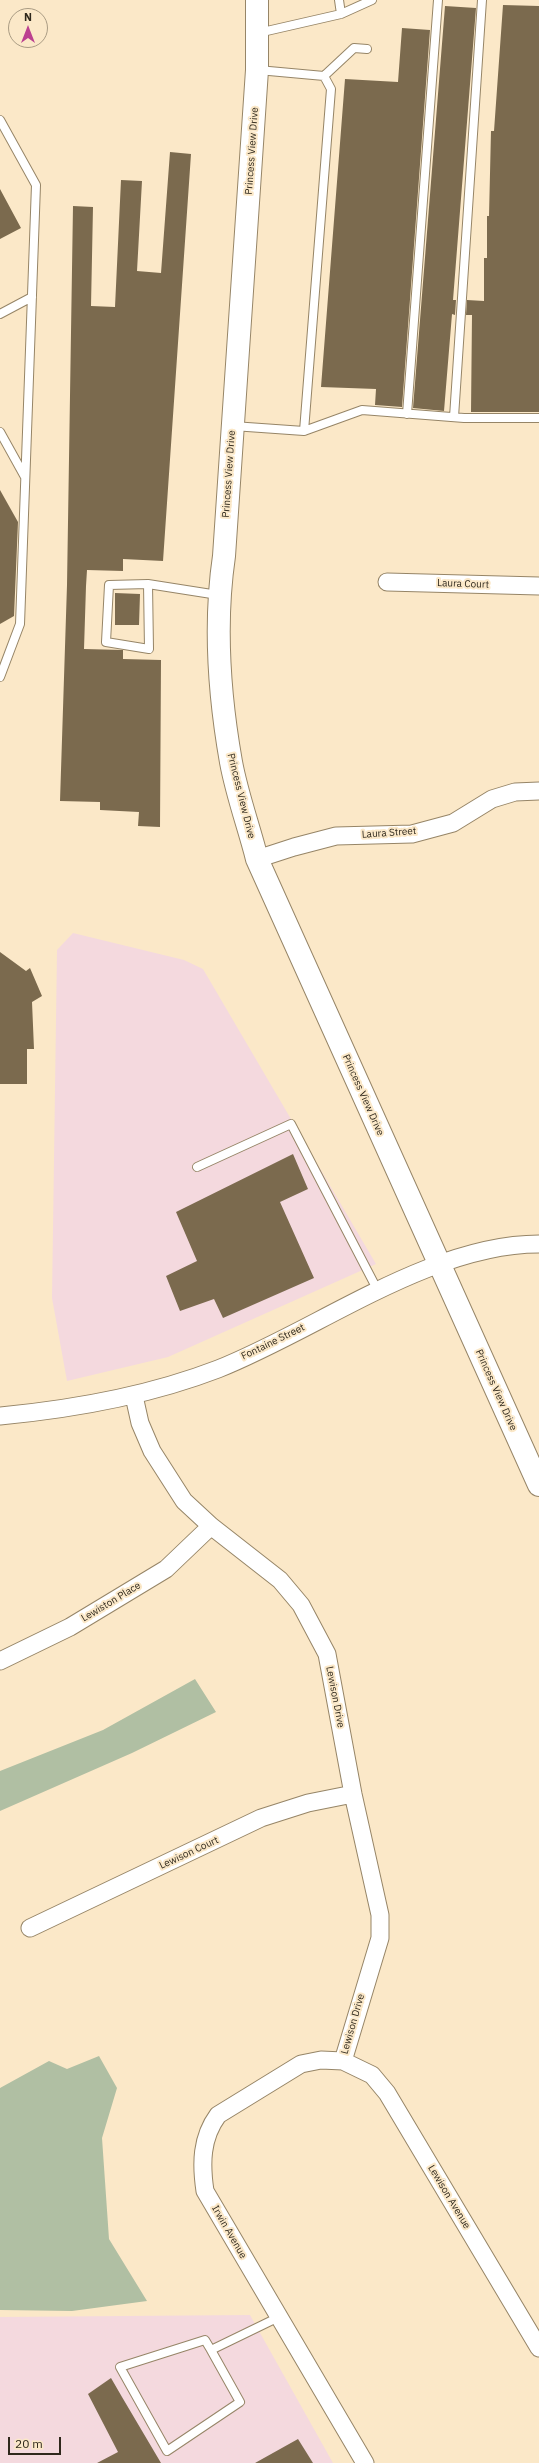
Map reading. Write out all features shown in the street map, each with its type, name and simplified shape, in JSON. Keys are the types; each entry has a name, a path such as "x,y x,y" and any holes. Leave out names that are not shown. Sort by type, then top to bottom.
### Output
{"main road":[{"name":"Princess View Drive","path":"257,0 257,70 224,556 218,595 218,655 231,763 257,860 539,1484"}],"street":[{"name":"Laura Court","path":"387,582 539,586"},
{"name":"Laura Street","path":"257,860 294,847 336,836 412,834 453,823 492,799 515,792 539,791"},
{"name":"Fontaine Street","path":"0,1416 54,1411 134,1396 218,1369 378,1291 439,1264 474,1254 523,1244 539,1244"},
{"name":"Lewison Drive","path":"134,1396 140,1423 152,1451 184,1501 211,1526 280,1580 301,1605 327,1654 353,1794 380,1915 380,1938 343,2061"},
{"name":"Lewiston Place","path":"0,1660 70,1627 166,1569 211,1526"},
{"name":"Lewison Court","path":"30,1928 261,1818 308,1803 353,1794"},
{"name":"Irwin Avenue","path":"343,2061 321,2060 301,2064 218,2115 211,2125 201,2163 205,2191 365,2463"},
{"name":"Lewison Avenue","path":"343,2061 372,2075 387,2093 539,2348"}],"lane":[{"path":"339,0 341,14"},
{"path":"257,34 341,14 372,0"},
{"path":"407,414 438,0"},
{"path":"454,417 482,0"},
{"path":"257,70 324,76 354,48 367,49"},
{"path":"304,431 331,89 324,76"},
{"path":"0,120 36,185 20,624 0,677"},
{"path":"0,314 32,297"},
{"path":"232,426 304,431 362,410 454,417 539,418"},
{"path":"0,432 25,477"},
{"path":"148,584 149,649 106,642 109,585 148,584 218,595"},
{"path":"196,1167 291,1124 378,1291"},
{"path":"211,2350 279,2317"},
{"path":"205,2340 211,2350 240,2402 167,2451 120,2367 205,2340"}],"shaded area":[{"path":"73,933 184,960 203,969 376,1264 168,1357 67,1381 52,1298 57,950"},
{"path":"250,2315 333,2463 0,2463 0,2317"}],"green space":[{"path":"195,1679 216,1712 132,1753 0,1811 0,1771 103,1730"},
{"path":"99,2056 117,2088 102,2138 109,2239 147,2301 72,2311 0,2310 0,2088 49,2061 67,2069"}],"building":[{"path":"503,5 539,6 539,412 471,412 472,315 466,315 467,300 484,301 484,258 487,258 487,216 489,216 491,131 494,131"},
{"path":"445,6 476,8 453,300 456,300 455,315 452,314 444,411 413,408"},
{"path":"402,28 430,30 402,407 375,405 376,389 321,387 345,79 398,82"},
{"path":"170,152 191,154 163,561 123,559 123,571 87,570 84,649 123,650 123,659 161,660 160,827 138,826 139,812 100,810 100,802 60,801 67,585 73,206 93,207 91,306 115,307 121,180 142,181 137,271 161,273"},
{"path":"0,189 21,228 0,239"},
{"path":"0,490 18,522 14,616 0,624"},
{"path":"115,593 140,594 139,625 115,625"},
{"path":"0,952 26,971 30,968 42,996 32,1002 34,1049 27,1049 27,1084 0,1084"},
{"path":"293,1154 308,1189 280,1202 314,1278 223,1318 214,1299 180,1311 166,1276 197,1261 176,1212"},
{"path":"111,2378 161,2463 97,2463 118,2452 88,2394"},
{"path":"298,2439 313,2463 255,2463"}]}
